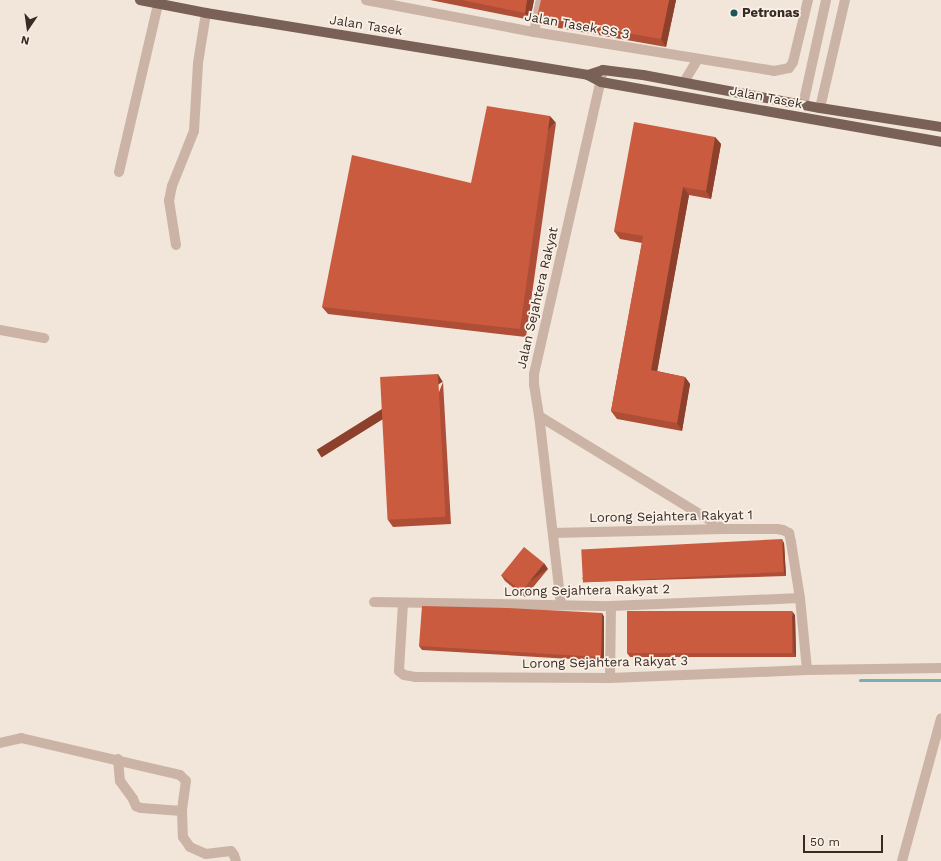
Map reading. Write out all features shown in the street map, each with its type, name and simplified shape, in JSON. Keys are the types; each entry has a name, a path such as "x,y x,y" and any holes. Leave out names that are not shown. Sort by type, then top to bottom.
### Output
{"main road":[{"name":"Jalan Tasek","path":"142,0 206,13 588,75 601,82 941,142"},
{"name":"Jalan Tasek","path":"588,75 603,70 684,82 804,105 817,110 941,127"},
{"path":"794,117 817,110 840,125"}],"street":[{"name":"Jalan Tasek SS 3","path":"366,0 534,32 697,60 774,71 784,70 793,62 808,0"},
{"path":"534,32 540,0"},
{"path":"804,105 826,0"},
{"path":"817,110 845,0"},
{"path":"119,172 158,4"},
{"path":"176,245 169,201 172,186 194,130 198,63 206,13"},
{"path":"684,82 697,60"},
{"name":"Jalan Sejahtera Rakyat","path":"562,605 534,385 534,374 603,70"},
{"path":"0,330 44,338"},
{"path":"539,416 724,529"},
{"name":"Lorong Sejahtera Rakyat 1","path":"554,533 777,529 789,534 800,598"},
{"path":"800,598 807,670"},
{"name":"Lorong Sejahtera Rakyat 2","path":"374,602 612,606 800,598"},
{"name":"Lorong Sejahtera Rakyat 3","path":"404,603 399,670 404,675 415,677 610,678 807,670 941,668"},
{"path":"610,678 612,606"},
{"path":"902,861 941,718"},
{"path":"0,743 21,738 118,759 180,775 185,778 186,781 182,811 183,837 190,847 206,854 230,851 234,854 236,861"},
{"path":"118,759 120,781 133,799 136,806 142,808 182,811"}],"building":[{"path":"462,0 527,0 525,13"},
{"path":"541,0 669,0 661,39 537,17"},
{"path":"487,106 550,116 520,329 322,307 352,155 471,183"},
{"path":"634,122 715,137 706,191 683,187 651,370 685,377 677,423 611,411 643,236 614,231"},
{"path":"438,374 445,517 388,520 380,377"},
{"path":"782,539 784,572 583,582 581,550"},
{"path":"524,547 544,563 522,591 501,575"},
{"path":"422,606 508,608 602,613 601,657 419,646"},
{"path":"627,611 792,611 792,653 627,653"}],"waterway":[{"path":"860,680 941,680"}],"place":[{"name":"Petronas","path":"734,13"}]}
